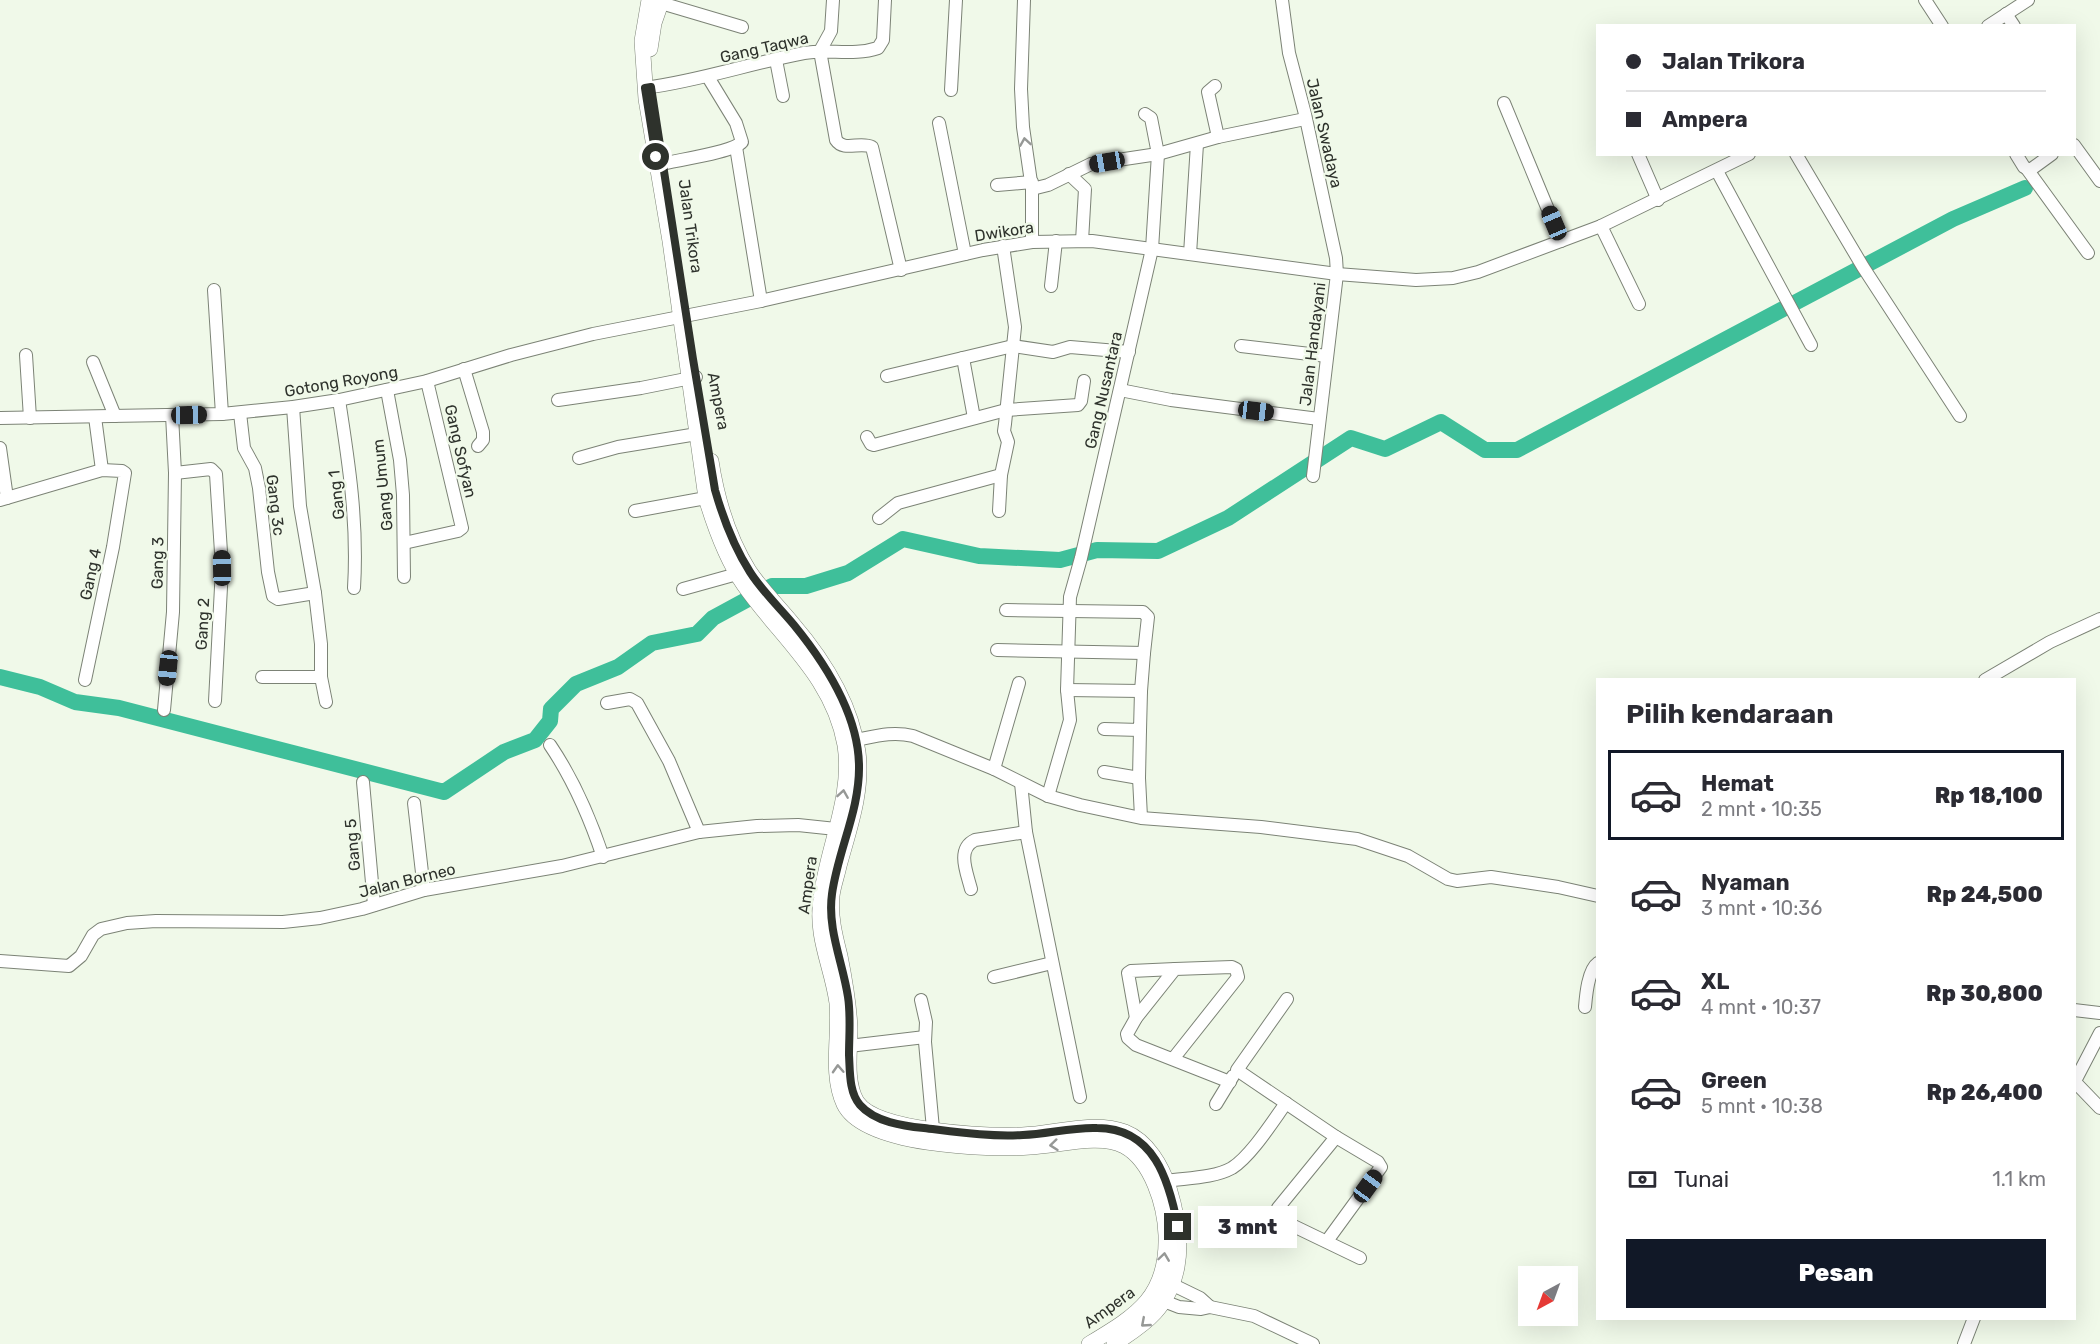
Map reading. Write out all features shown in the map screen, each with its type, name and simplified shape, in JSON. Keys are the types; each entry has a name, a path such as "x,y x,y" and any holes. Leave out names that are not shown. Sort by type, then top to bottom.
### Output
{"main road":[{"name":"Jalan Trikora","path":"657,1 648,87 683,316"},
{"name":"Ampera","path":"683,316 715,490 721,510 742,558 746,579"},
{"name":"Ampera","path":"693,378 706,498 717,531 746,579 770,607 824,687 852,763 858,796 832,893 831,912 833,932 848,998 853,1091 861,1106 876,1117 889,1121 933,1129 997,1135 1023,1135 1095,1127 1130,1134 1151,1153 1167,1181 1174,1204 1180,1241 1167,1281 1141,1326 1114,1344"},
{"name":"Ampera","path":"770,607 800,632 827,670 844,706 856,740 821,895 820,923 821,940 836,1001 837,1071 840,1092 848,1110 861,1123 874,1130 890,1136 925,1141 1004,1148 1101,1140 1121,1144 1143,1163 1160,1203 1166,1236 1164,1259 1167,1281"},
{"name":"Ampera","path":"1089,1344 1158,1299"}],"street":[{"path":"833,0 831,31 820,51 836,140 841,145 864,144 872,147 901,270"},
{"name":"Gang Taqwa","path":"648,87 708,77 820,51 847,52 878,48 883,40 885,0"},
{"path":"951,90 956,0"},
{"path":"1024,0 1021,89 1023,127 1032,186 1032,242"},
{"name":"Jalan Swadaya","path":"1282,0 1289,53 1336,258 1337,274"},
{"path":"1925,0 1941,24"},
{"path":"1991,24 2028,0"},
{"path":"657,1 742,27"},
{"path":"2006,14 2013,24"},
{"path":"776,60 783,96"},
{"path":"661,164 736,147 742,142 736,123 708,77"},
{"path":"1215,86 1208,92 1218,137"},
{"path":"1504,103 1561,241"},
{"name":"Gang Nusantara","path":"1048,796 1070,720 1067,690 1071,590 1152,249 1158,154 1151,118 1145,114"},
{"path":"997,185 1048,185 1091,164 1158,154 1218,137 1305,119"},
{"path":"939,123 965,254"},
{"path":"1190,254 1197,144"},
{"path":"736,147 761,301"},
{"path":"2076,148 2100,181"},
{"path":"1639,156 1658,200"},
{"name":"Dwikora","path":"683,316 761,301 965,254 1032,242 1082,241 1337,274 1416,280 1445,279 1478,272 1601,226 1745,156"},
{"path":"1797,156 1859,261 1960,416"},
{"path":"2017,156 2088,254"},
{"path":"2027,169 2034,169 2050,156"},
{"path":"1717,171 1811,345"},
{"path":"1069,174 1085,189 1082,241"},
{"path":"1601,226 1639,304"},
{"path":"1051,286 1056,241"},
{"path":"999,511 1001,475 1008,442 1004,431 1015,327 1003,246"},
{"name":"Jalan Handayani","path":"1313,476 1337,274"},
{"path":"214,290 222,414"},
{"name":"Gotong Royong","path":"0,418 222,414 293,407 339,400 427,381 551,344 683,316"},
{"path":"887,376 1013,346 1053,352 1070,347 1129,352"},
{"path":"1241,346 1327,356"},
{"path":"26,354 30,418"},
{"path":"963,358 974,418"},
{"path":"93,362 115,416"},
{"path":"464,369 483,432 483,440 478,446"},
{"path":"558,400 693,378"},
{"name":"Gang Sofyan","path":"404,543 458,531 462,528 427,381"},
{"path":"867,437 874,445 1006,410 1078,405 1081,401 1084,381"},
{"name":"Gang Umum","path":"387,390 404,495 404,577"},
{"path":"1120,390 1171,400 1319,419"},
{"name":"Gang 1","path":"339,400 352,479 355,515 354,588"},
{"path":"293,407 300,506 315,593 321,644 321,677 326,702"},
{"name":"Gang 3c","path":"240,413 244,448 255,468 259,488 268,572 273,596 278,599 315,593"},
{"name":"Gang 3","path":"164,710 173,619 175,473 172,415"},
{"path":"0,448 3,499 102,470 95,417"},
{"path":"579,458 618,447 698,434"},
{"name":"Gang 2","path":"175,473 211,469 215,472 216,477 222,568 215,701"},
{"name":"Gang 4","path":"85,680 126,474 122,471 102,470"},
{"path":"879,518 897,502 1001,475"},
{"path":"635,511 706,498"},
{"path":"683,589 746,579"},
{"path":"1006,610 1143,612 1148,617 1140,730 1141,817"},
{"path":"1988,678 2050,642 2100,619"},
{"path":"997,650 1144,653"},
{"path":"262,677 321,677"},
{"path":"994,769 1019,683"},
{"path":"1067,690 1142,691"},
{"path":"607,703 630,699 637,704 669,761 699,831"},
{"path":"1104,729 1140,730"},
{"path":"856,740 886,733 913,736 994,769 1048,796 1080,805 1172,822 1281,829 1357,839 1408,856 1448,879 1457,881 1491,877 1558,887 1596,896"},
{"path":"550,745 592,825 603,857"},
{"path":"1104,772 1139,778"},
{"name":"Gang 5","path":"363,782 374,905"},
{"path":"1021,783 1026,832 1080,1097"},
{"path":"414,803 424,890"},
{"name":"Jalan Borneo","path":"0,961 69,966 81,956 93,935 101,929 127,923 156,921 283,922 320,918 424,890 603,857 699,831 798,825 836,829"},
{"path":"971,889 964,856 968,844 975,840 1026,832"},
{"path":"994,977 1052,963"},
{"path":"1585,1007 1596,964"},
{"path":"1136,1018 1128,973 1131,971 1232,967 1239,973 1173,1059"},
{"path":"1175,969 1136,1018 1127,1034 1131,1043 1230,1082"},
{"path":"1216,1104 1287,999"},
{"path":"921,1000 926,1022 925,1037 933,1129"},
{"path":"2076,1010 2100,1013"},
{"path":"2076,1079 2100,1033"},
{"path":"849,1047 925,1037"},
{"path":"1237,1070 1335,1137 1378,1162 1381,1167 1328,1241"},
{"path":"2076,1082 2100,1108"},
{"path":"1167,1181 1198,1177 1232,1167 1270,1126 1286,1102"},
{"path":"1335,1137 1276,1213 1279,1219 1360,1258"},
{"path":"1167,1281 1200,1298 1210,1307"},
{"path":"1158,1299 1179,1307 1201,1309 1210,1307 1254,1316 1313,1344"},
{"path":"1964,1344 1973,1320"}],"waterway":[{"path":"0,677 40,687 75,702 119,708 444,792 504,752 535,740 550,721 551,709 576,684 618,667 652,643 697,634 713,618 772,586 806,586 848,573 903,539 979,556 1060,560 1097,550 1158,551 1228,518 1351,438 1385,449 1441,422 1485,450 1517,450 1953,219 2025,188"}],"route":[{"path":"656,157 645,88 651,87 693,359 715,490 721,510 750,572 803,636 827,670 844,706 856,740 859,764 858,796 832,893 831,912 833,932 848,998 850,1074 857,1101 876,1117 915,1127 997,1135 1023,1135 1095,1127 1130,1134 1145,1146 1160,1167 1174,1204 1178,1227"}]}
